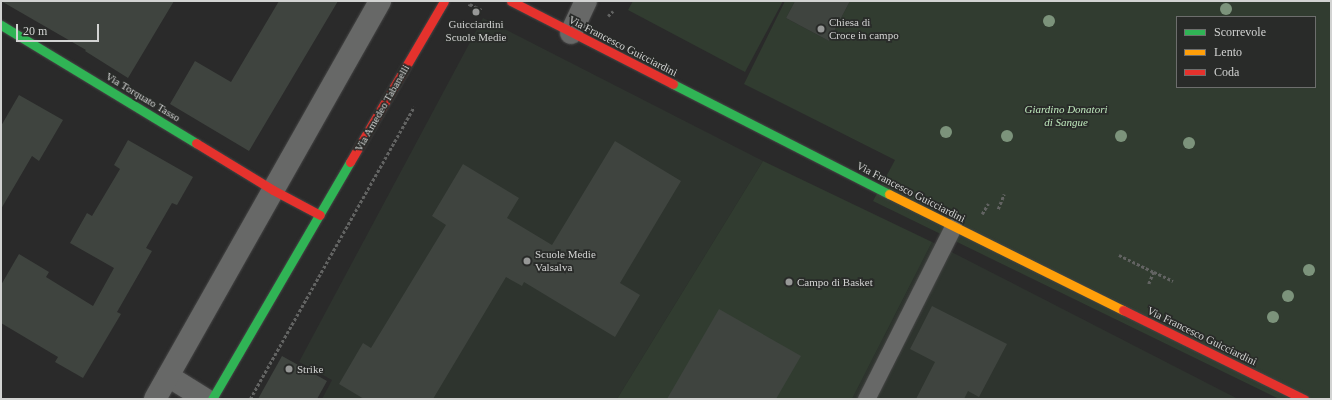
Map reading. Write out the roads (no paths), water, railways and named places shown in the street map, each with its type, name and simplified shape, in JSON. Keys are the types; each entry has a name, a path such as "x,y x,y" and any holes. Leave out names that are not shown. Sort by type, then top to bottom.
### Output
{"street":[{"path":"155,399 380,1"},
{"name":"Via Amedeo Tabanelli","path":"212,399 444,1"},
{"name":"Via Francesco Guicciardini","path":"511,1 952,227 1304,399"},
{"path":"571,33 586,1"},
{"name":"Via Torquato Tasso","path":"1,25 273,190"},
{"path":"273,190 320,215"},
{"path":"168,376 205,399"}],"lane":[{"path":"866,399 952,227"}],"place":[{"name":"Guicciardini Scuole Medie","path":"476,12"},
{"name":"Chiesa di Croce in campo","path":"821,29"},
{"name":"Scuole Medie Valsalva","path":"527,261"},
{"name":"Campo di Basket","path":"789,282"},
{"name":"Strike","path":"289,369"}],"park label":[{"name":"Giardino Donatori di Sangue","path":"1066,116"}]}
